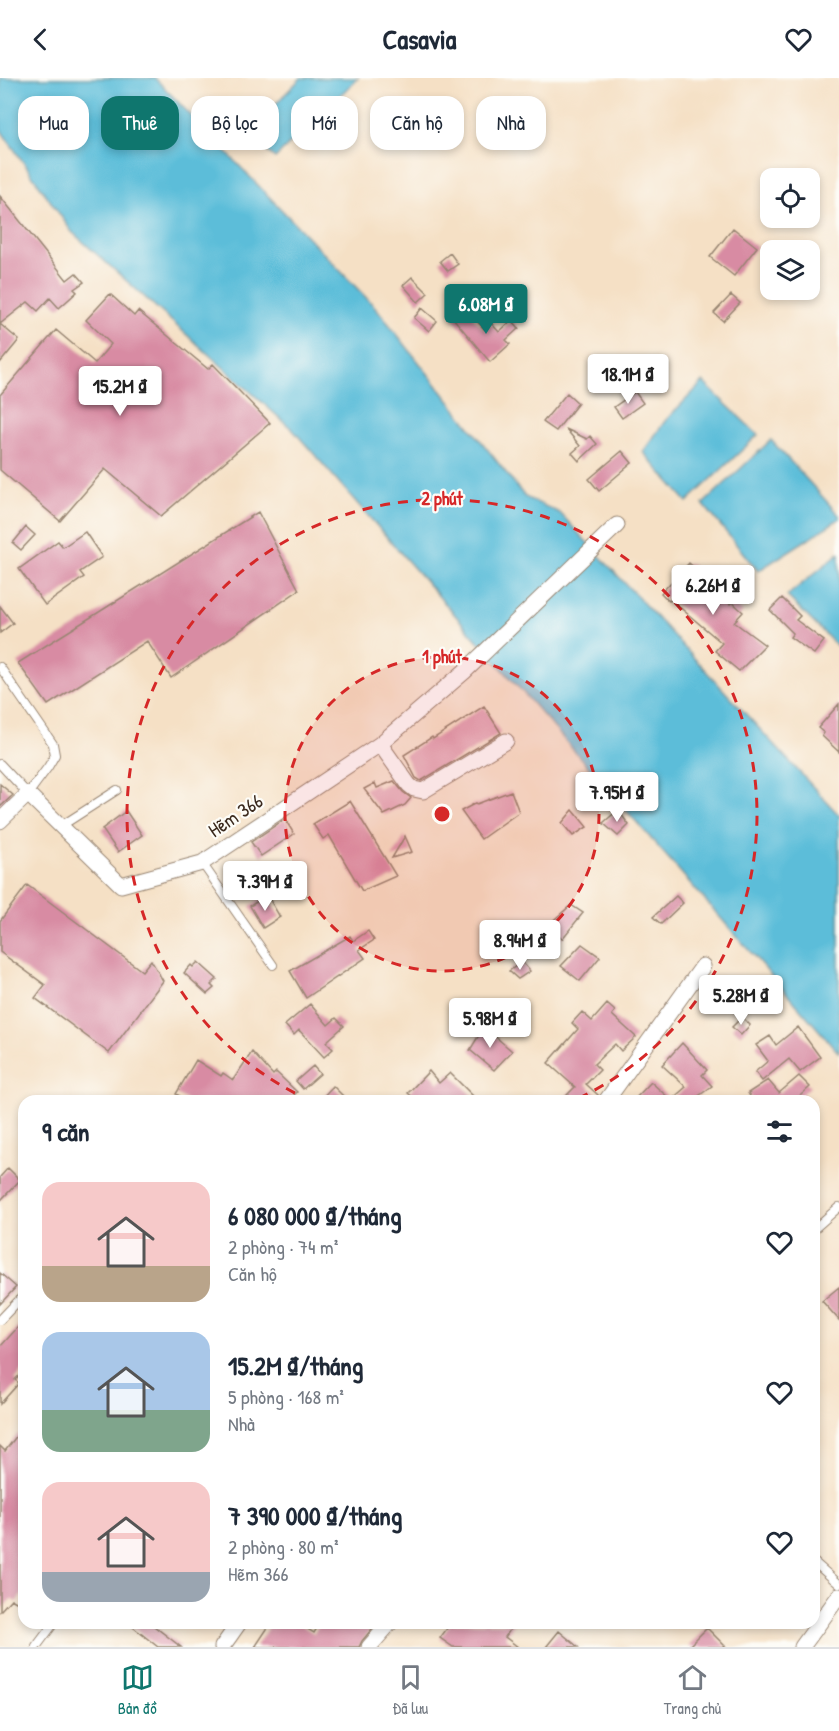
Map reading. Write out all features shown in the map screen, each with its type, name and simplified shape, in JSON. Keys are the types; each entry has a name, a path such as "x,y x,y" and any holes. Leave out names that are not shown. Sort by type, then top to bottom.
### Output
{"street":[{"name":"Hẽm 366","path":"28,794 121,885 202,863 380,744 464,672 617,525"},
{"path":"380,744 409,785 423,791 506,741"},
{"path":"0,821 28,794"},
{"path":"610,1095 704,966"},
{"path":"820,1622 839,1596"},
{"path":"222,1647 235,1629"},
{"path":"369,1647 385,1629"},
{"path":"802,1647 815,1629"}],"lane":[{"path":"0,667 53,744 55,754 28,794 0,764"},
{"path":"61,826 117,790"},
{"path":"202,863 273,965"},
{"path":"820,1224 839,1207"},
{"path":"0,1320 18,1301"},
{"path":"820,1567 839,1584"},
{"path":"36,1647 50,1629"}],"water":[{"path":"0,78 155,78 172,96 101,96 101,150 179,150 179,103 191,115 191,150 224,150 377,309 525,497 560,513 839,815 839,1053 293,430 72,232 0,129"},
{"path":"301,78 358,78 339,96 291,96 291,143 275,158 265,150 279,150 279,100"},
{"path":"703,382 758,435 687,502 643,452 665,421"},
{"path":"771,440 839,515 839,519 758,571 703,504"},
{"path":"839,553 839,648 787,596"}],"building":[{"path":"0,196 67,280 76,273 84,282 74,289 77,292 59,308 50,298 38,311 28,302 0,324"},
{"path":"733,228 757,247 734,276 710,257"},
{"path":"450,253 458,264 448,271 440,261"},
{"path":"412,277 428,293 418,302 403,285"},
{"path":"110,294 134,316 138,311 208,369 213,364 270,423 161,516 105,469 60,521 0,470 0,395 56,330 95,363 111,344 86,320"},
{"path":"731,295 740,303 723,321 714,313"},
{"path":"422,308 437,321 429,331 414,318"},
{"path":"465,308 484,329 491,323 499,332 512,320 519,328 506,340 510,344 490,362 453,318"},
{"path":"0,324 19,340 0,363"},
{"path":"635,392 643,403 622,418 614,407"},
{"path":"567,393 578,403 556,431 543,422"},
{"path":"566,429 587,439 590,436 597,444 579,461 572,453 580,446"},
{"path":"622,451 632,463 599,491 589,479"},
{"path":"258,512 299,590 171,678 147,641 48,705 18,663"},
{"path":"26,527 35,535 21,550 13,543"},
{"path":"85,532 102,557 80,572 84,577 45,605 19,569 58,541 63,547"},
{"path":"689,563 730,604 732,602 743,612 734,622 765,645 739,671 715,651 722,643 661,593"},
{"path":"782,598 800,616 796,620 824,641 814,654 790,637 793,633 770,610"},
{"path":"0,606 13,623 0,633"},
{"path":"839,704 839,752 822,736 824,733 818,728"},
{"path":"484,706 501,733 421,781 416,778 404,755"},
{"path":"394,781 411,798 405,805 384,815 364,789 375,783 377,788"},
{"path":"0,784 13,795 0,807"},
{"path":"511,791 519,812 481,839 461,811 476,803"},
{"path":"350,801 396,876 362,891 329,835 323,839 313,824"},
{"path":"573,810 587,827 573,836 562,823"},
{"path":"618,810 629,825 618,836 603,823"},
{"path":"126,811 142,835 118,852 102,829"},
{"path":"285,819 294,834 261,856 251,842"},
{"path":"405,836 412,852 392,858"},
{"path":"27,885 142,971 151,960 163,981 109,1053 35,998 45,985 0,952 0,921"},
{"path":"267,895 280,917 263,928 250,906"},
{"path":"676,896 683,903 661,924 653,917"},
{"path":"571,905 583,913 562,939 547,926"},
{"path":"368,931 374,940 359,950 365,958 306,998 290,971 350,936 353,941"},
{"path":"582,944 600,957 580,981 561,966"},
{"path":"198,962 217,979 211,985 214,988 207,994 184,973 191,965 193,967"},
{"path":"522,962 530,971 518,979 509,971"},
{"path":"310,1004 328,1025 336,1018 344,1026 326,1042 333,1049 324,1057 299,1030 294,1035 285,1025"},
{"path":"607,1004 615,1011 612,1015 636,1037 621,1051 615,1044 594,1064 600,1070 586,1084 598,1095 567,1095 575,1087 548,1063 578,1029 572,1023 582,1012 592,1021"},
{"path":"742,1017 750,1025 741,1035 732,1027"},
{"path":"484,1027 512,1051 494,1070 470,1050"},
{"path":"798,1027 820,1057 800,1072 789,1059 762,1081 755,1072 768,1061 756,1045 770,1036 776,1045"},
{"path":"682,1043 707,1070 702,1075 712,1086 700,1095 677,1095 686,1087 662,1065"},
{"path":"252,1052 273,1075 276,1072 297,1092 294,1095 176,1094 196,1060 221,1076 223,1073 233,1080"},
{"path":"313,1066 320,1074 303,1089 296,1081"},
{"path":"429,1071 439,1083 450,1073 472,1095 410,1095 408,1093"},
{"path":"799,1076 810,1087 801,1095 749,1095 748,1093 768,1080 779,1093"},
{"path":"651,1082 665,1095 639,1095"},
{"path":"333,1086 342,1095 325,1095"},
{"path":"8,1168 18,1178 18,1182 0,1201 0,1177"},
{"path":"0,1273 16,1287 0,1304"},
{"path":"839,1287 839,1320 822,1301"},
{"path":"18,1327 18,1377 15,1380 18,1384 0,1404 0,1347"},
{"path":"18,1434 18,1600 16,1602 11,1599 0,1611 0,1446 5,1451"},
{"path":"136,1629 158,1629 181,1647 158,1647"},
{"path":"267,1629 308,1629 314,1633 316,1629 372,1629 359,1647 255,1647"},
{"path":"447,1629 511,1629 505,1637 518,1647 453,1647 440,1638"},
{"path":"708,1629 726,1647 688,1647"},
{"path":"559,1631 578,1647 546,1647"}]}
